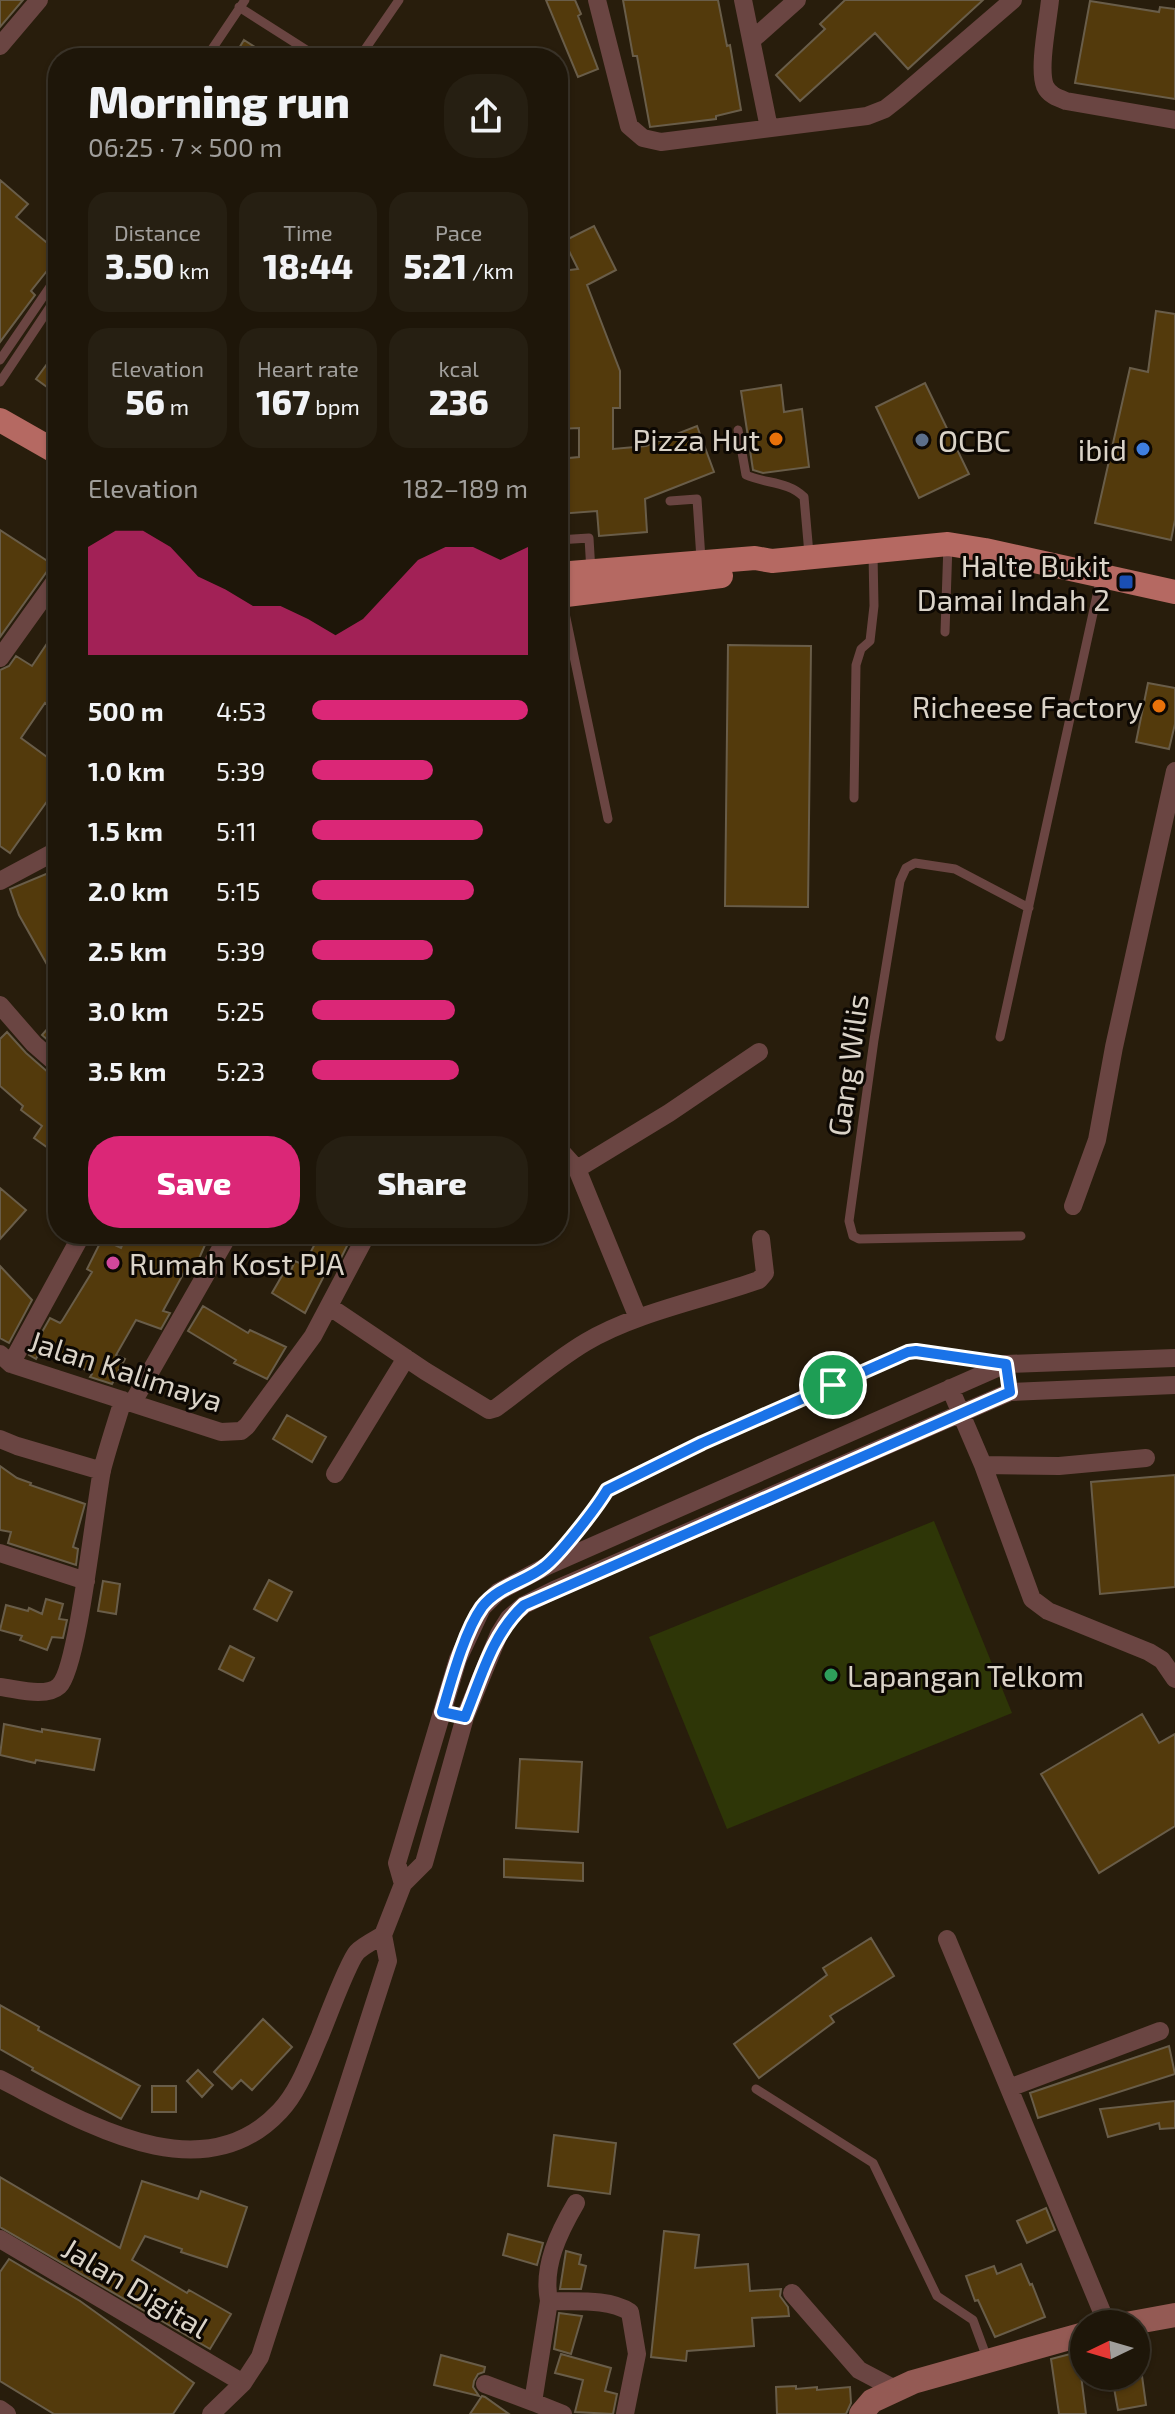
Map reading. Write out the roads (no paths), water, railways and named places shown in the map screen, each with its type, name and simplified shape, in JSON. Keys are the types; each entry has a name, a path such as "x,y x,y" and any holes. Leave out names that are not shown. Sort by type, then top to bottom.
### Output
{"main road":[{"path":"0,420 48,447"},
{"path":"568,584 591,572 755,558 772,561 948,544 1175,592"},
{"path":"568,588 706,579 757,570 772,561"},
{"path":"1150,2320 1175,2315"},
{"path":"861,2414 872,2401 895,2389 1070,2338"}],"street":[{"path":"0,46 39,0"},
{"path":"597,0 629,126 643,138 661,142 867,116 885,109 1013,0"},
{"path":"743,0 769,128"},
{"path":"752,40 797,0"},
{"path":"1050,0 1043,65 1045,86 1054,96 1066,101 1175,120"},
{"path":"0,658 48,591"},
{"path":"1073,1206 1097,1140 1114,1047 1175,771"},
{"path":"0,881 48,855"},
{"path":"0,1005 48,1056"},
{"path":"577,1169 669,1113 759,1052"},
{"path":"568,1159 577,1169 638,1318"},
{"path":"330,1307 489,1410 586,1342 638,1318 759,1280 765,1273 761,1239"},
{"path":"5,1359 76,1244"},
{"path":"0,1687 47,1692 62,1683 86,1581 102,1471 128,1401 223,1244"},
{"name":"Jalan Kalimaya","path":"5,1359 221,1432 241,1431 313,1336 362,1244"},
{"path":"335,1474 406,1358"},
{"path":"403,1884 397,1863 458,1659 482,1608 498,1592 545,1567 1006,1364 1175,1358"},
{"path":"1006,1364 1010,1392"},
{"path":"211,2414 243,2383 260,2357 388,1961 383,1935 403,1884 424,1863 465,1717 499,1634 509,1618 524,1605 554,1590 1010,1392 1175,1385"},
{"path":"950,1388 983,1465 1032,1599 1038,1606 1149,1652 1162,1660 1175,1679"},
{"path":"0,1439 102,1471"},
{"path":"983,1465 1059,1466 1146,1458"},
{"path":"0,1553 86,1581"},
{"path":"545,1567 554,1590"},
{"path":"442,1712 465,1717"},
{"path":"0,2079 111,2135 166,2149 214,2149 250,2135 281,2111 299,2083 356,1953 383,1935"},
{"path":"947,1939 1101,2310"},
{"path":"1009,2088 1160,2031"},
{"path":"533,2402 549,2301 548,2278 553,2251 576,2203"},
{"name":"Jalan Digital","path":"0,2239 243,2383"},
{"path":"792,2293 859,2370 895,2389"},
{"path":"549,2301 602,2304 622,2307 630,2312 637,2354 625,2414"},
{"path":"485,2384 563,2414"},
{"path":"0,2409 7,2414"}],"lane":[{"path":"366,48 399,0"},
{"path":"213,48 242,4 305,48"},
{"path":"0,360 48,290"},
{"path":"0,382 48,310"},
{"path":"738,430 746,475 794,488 804,497 809,558"},
{"path":"670,501 697,499 701,563"},
{"path":"568,539 589,538 591,572"},
{"path":"945,632 948,544"},
{"path":"854,798 856,665 861,649 870,641 874,606 873,550"},
{"path":"1000,1037 1101,577"},
{"path":"568,631 608,819"},
{"name":"Gang Wilis","path":"1021,1236 859,1239 853,1236 849,1221 879,1011 900,881 906,868 915,863 955,869 1029,908"},
{"path":"545,1567 599,1504 607,1490 798,1400 908,1352 926,1351 1006,1364"},
{"path":"756,2089 873,2163 937,2296 973,2320 988,2361"}],"place":[{"name":"Pizza Hut","path":"776,439"},
{"name":"OCBC","path":"922,440"},
{"name":"ibid","path":"1143,449"},
{"name":"Halte Bukit Damai Indah 2","path":"1126,582"},
{"name":"Richeese Factory","path":"1159,706"},
{"name":"Rumah Kost PJA","path":"113,1263"},
{"name":"Lapangan Telkom","path":"831,1675"}]}
